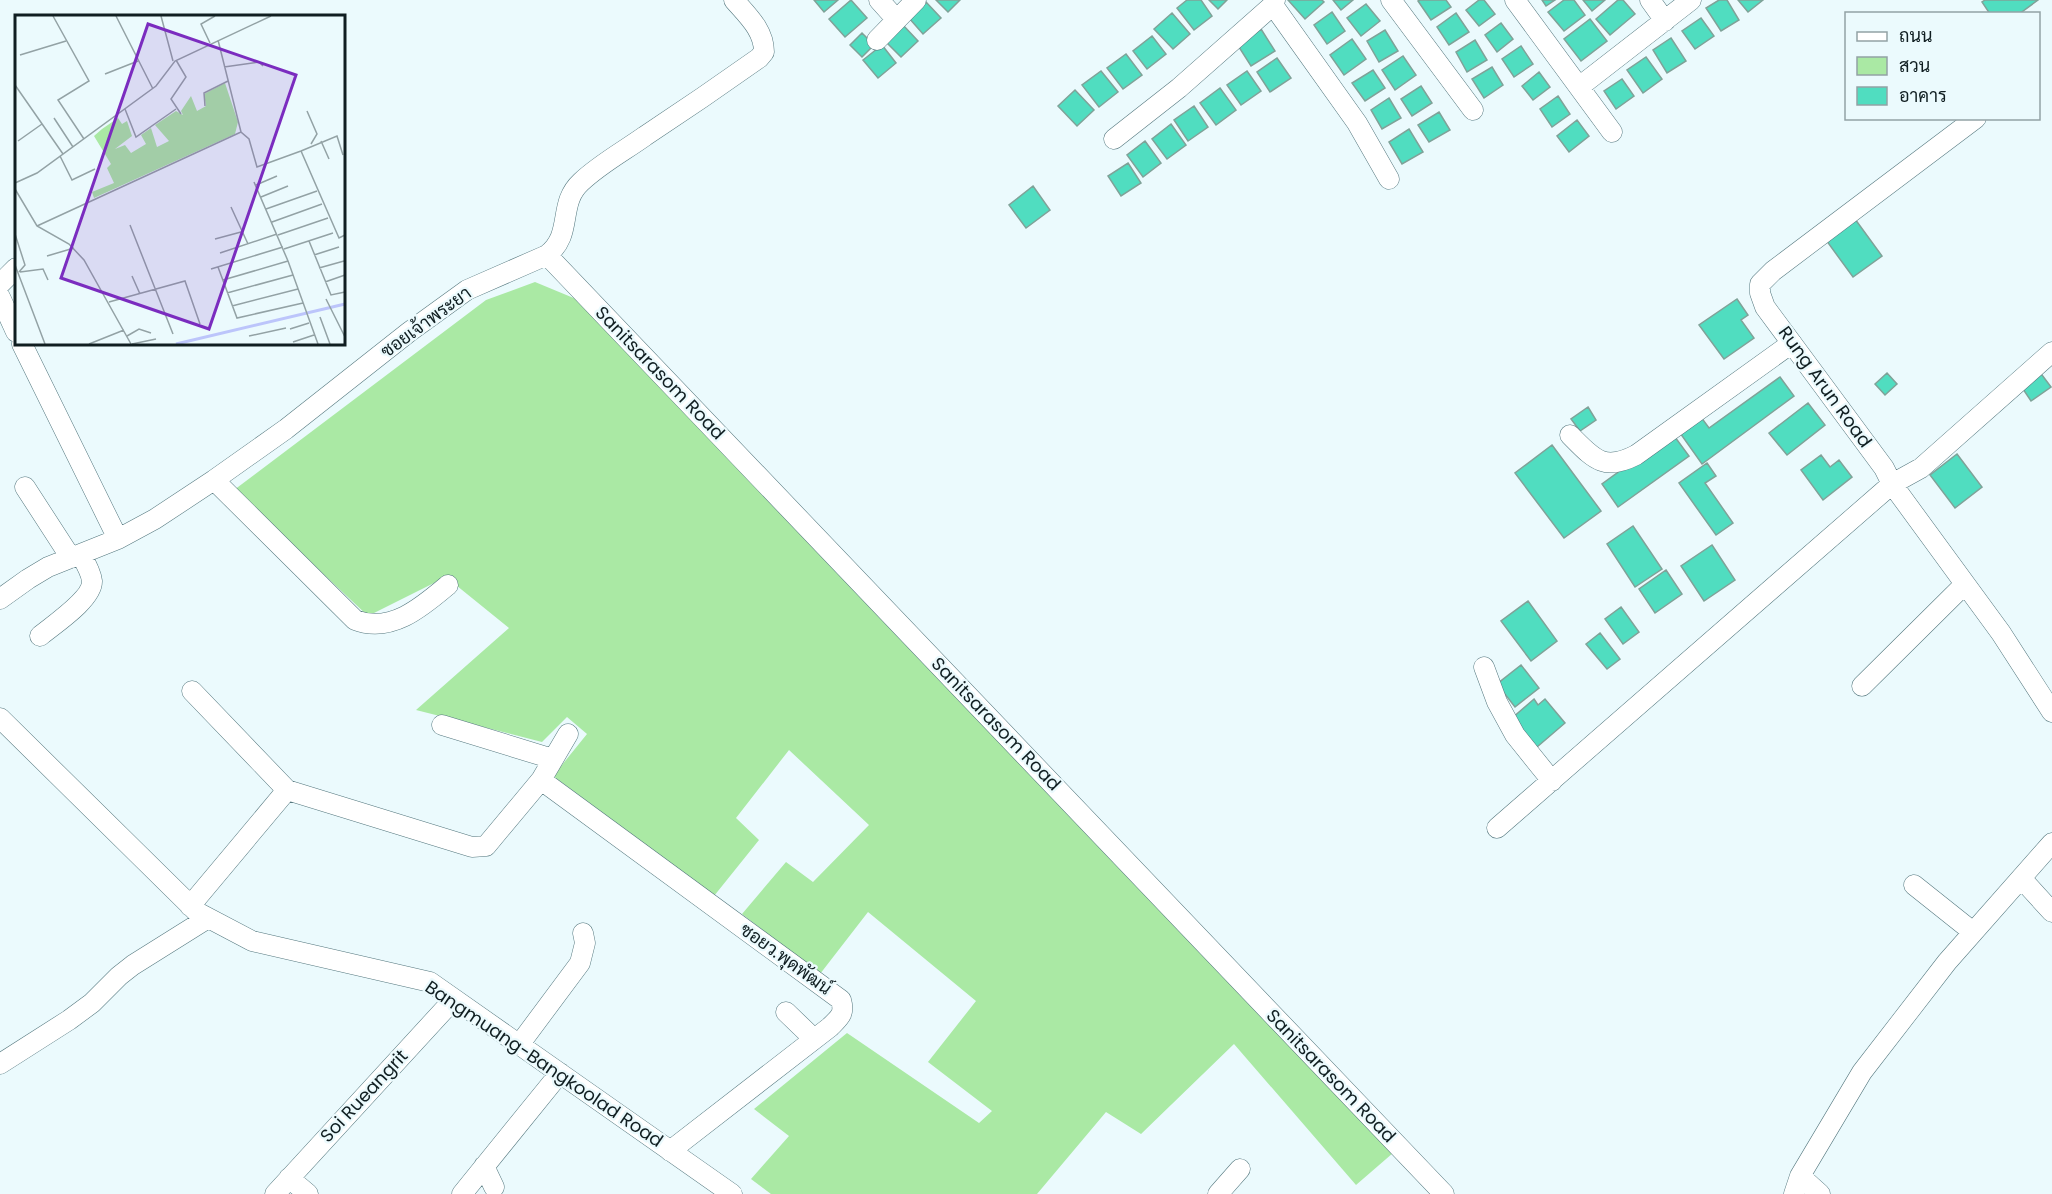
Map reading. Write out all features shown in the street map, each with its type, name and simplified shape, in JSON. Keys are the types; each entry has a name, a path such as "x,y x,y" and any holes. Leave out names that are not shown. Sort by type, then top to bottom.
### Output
{"street":[{"path":"547,255 556,248 562,236 570,195 580,182 759,58 764,52 762,36 754,22 734,0"},
{"path":"879,0 896,19"},
{"path":"877,40 916,0"},
{"path":"1391,0 1473,110"},
{"path":"1515,0 1612,132"},
{"path":"1650,0 1665,21"},
{"path":"1579,87 1691,0"},
{"path":"1114,139 1179,88 1274,3 1357,123 1389,178"},
{"name":"Rung Arun Road","path":"1973,120 1773,271 1760,284 1760,293 1765,307 1884,468 1893,484 2026,670 2052,712"},
{"name":"ซอยเจ้าพระยา","path":"0,599 48,567 118,539 155,519 286,429 409,332 467,290 547,255"},
{"name":"Sanitsarasom Road","path":"547,255 1444,1194"},
{"path":"0,284 15,269"},
{"path":"0,297 15,330"},
{"path":"1570,435 1593,459 1609,463 1623,462 1792,343"},
{"path":"22,345 118,539"},
{"path":"1497,828 1893,484 1921,468 2052,352"},
{"path":"214,480 355,620 366,624 381,624 402,619 423,607 448,585"},
{"path":"26,487 76,556 88,567 92,581 90,591 82,601 40,636"},
{"path":"1862,686 1965,584"},
{"path":"1484,667 1497,702 1515,735 1552,781"},
{"path":"192,691 287,790 472,847 486,846 541,780 568,734"},
{"name":"Bangmuang-Bangkoolad Road","path":"0,718 197,912 252,941 430,982 732,1194"},
{"path":"442,725 553,759"},
{"name":"ซอยว.พุดพัฒน์","path":"541,780 841,1000 843,1008 840,1016 670,1151"},
{"path":"190,906 287,790"},
{"path":"1820,1194 1797,1185 1862,1071 1947,962 2052,843"},
{"path":"2021,878 2052,912"},
{"path":"1914,885 1973,932"},
{"path":"0,1064 92,1003 133,965 208,918"},
{"path":"519,1045 580,963 585,943 583,933"},
{"name":"Soi Rueangrit","path":"274,1194 454,999"},
{"path":"786,1012 813,1039"},
{"path":"462,1194 560,1073"},
{"path":"484,1166 494,1187"},
{"path":"1218,1194 1240,1169"},
{"path":"289,1178 308,1194"}],"green space":[{"path":"535,282 576,299 1393,1153 1356,1185 1234,1044 1141,1134 1106,1112 1037,1194 771,1194 751,1179 789,1136 754,1109 847,1033 979,1123 992,1111 928,1062 976,1001 868,912 820,974 742,914 786,862 813,882 869,825 789,750 736,818 759,840 714,896 553,776 587,734 567,717 542,742 416,710 509,628 446,577 368,616 234,490 486,300"}],"building":[{"path":"814,0 838,0 824,12"},
{"path":"851,0 867,18 845,37 829,19"},
{"path":"936,0 960,0 948,12"},
{"path":"1187,0 1201,0 1212,16 1194,30 1177,8"},
{"path":"1209,0 1227,0 1218,9"},
{"path":"1288,0 1322,0 1324,2 1305,19"},
{"path":"1333,0 1353,0 1341,10"},
{"path":"1446,0 1451,7 1431,20 1418,1"},
{"path":"1479,0 1484,0 1495,14 1479,26 1466,10"},
{"path":"1542,0 1555,0 1546,6"},
{"path":"1564,0 1574,0 1585,15 1564,31 1548,12"},
{"path":"1583,0 1605,0 1592,11"},
{"path":"1618,0 1623,0 1635,14 1610,35 1596,19"},
{"path":"1719,0 1727,0 1739,20 1721,31 1706,8"},
{"path":"1738,0 1763,0 1748,12"},
{"path":"1985,0 2038,0 2022,12 1989,12 1982,2"},
{"path":"926,2 941,18 923,34 909,18"},
{"path":"1366,4 1380,21 1361,36 1347,18"},
{"path":"1332,12 1345,31 1327,44 1314,25"},
{"path":"1172,13 1190,34 1173,49 1154,29"},
{"path":"1456,13 1469,32 1449,45 1437,27"},
{"path":"1701,18 1714,36 1695,49 1682,31"},
{"path":"1590,19 1607,41 1581,61 1564,39"},
{"path":"1501,23 1513,39 1497,52 1485,35"},
{"path":"903,25 918,41 901,57 886,42"},
{"path":"1261,29 1275,51 1251,66 1237,44"},
{"path":"1385,30 1398,51 1379,62 1367,41"},
{"path":"862,33 874,45 862,57 850,45"},
{"path":"1152,36 1166,54 1147,69 1133,51"},
{"path":"1671,38 1686,61 1667,73 1653,50"},
{"path":"1352,39 1366,59 1344,75 1330,55"},
{"path":"1475,40 1487,60 1467,72 1456,52"},
{"path":"882,45 896,63 878,78 863,60"},
{"path":"1521,46 1533,64 1514,77 1502,59"},
{"path":"1126,54 1142,75 1123,89 1107,68"},
{"path":"1403,56 1416,75 1395,90 1382,70"},
{"path":"1646,57 1662,79 1643,93 1627,70"},
{"path":"1277,58 1291,78 1270,92 1257,72"},
{"path":"1492,67 1503,85 1484,98 1472,79"},
{"path":"1373,70 1385,88 1365,101 1352,83"},
{"path":"1101,71 1118,92 1099,107 1082,85"},
{"path":"1247,71 1261,91 1241,105 1227,85"},
{"path":"1539,72 1550,87 1533,100 1522,86"},
{"path":"1622,79 1634,96 1616,109 1604,91"},
{"path":"1421,86 1432,103 1412,116 1401,99"},
{"path":"1220,88 1236,110 1216,125 1200,103"},
{"path":"1075,90 1094,110 1077,126 1058,106"},
{"path":"1558,96 1570,114 1552,127 1540,109"},
{"path":"1389,98 1401,118 1382,129 1371,110"},
{"path":"1194,106 1208,127 1188,141 1174,120"},
{"path":"1439,112 1450,130 1429,142 1418,125"},
{"path":"1577,120 1589,136 1569,152 1557,136"},
{"path":"1171,124 1186,145 1167,159 1152,139"},
{"path":"1409,129 1423,152 1402,164 1389,142"},
{"path":"1145,141 1161,163 1143,177 1127,155"},
{"path":"1128,163 1141,183 1121,196 1108,176"},
{"path":"1033,186 1050,210 1026,228 1009,205"},
{"path":"1855,219 1882,256 1853,277 1826,240"},
{"path":"1737,299 1748,315 1741,320 1754,338 1724,359 1699,325"},
{"path":"2039,371 2051,387 2031,401 2023,389"},
{"path":"1887,373 1897,384 1885,395 1875,384"},
{"path":"1780,377 1794,396 1702,464 1680,433 1701,417 1709,428"},
{"path":"1808,403 1825,425 1787,455 1769,433"},
{"path":"1588,407 1596,420 1580,431 1571,419"},
{"path":"1672,433 1689,456 1618,507 1602,484"},
{"path":"1552,445 1601,511 1564,538 1515,473"},
{"path":"1957,454 1982,487 1955,508 1930,475"},
{"path":"1821,455 1830,467 1839,460 1852,477 1823,500 1801,470"},
{"path":"1707,463 1716,476 1705,483 1733,523 1716,535 1679,483"},
{"path":"1633,526 1662,569 1635,587 1607,544"},
{"path":"1712,545 1735,580 1704,601 1681,566"},
{"path":"1666,570 1682,594 1655,613 1639,589"},
{"path":"1528,601 1557,641 1531,661 1501,621"},
{"path":"1621,607 1639,632 1623,644 1605,619"},
{"path":"1600,633 1620,659 1607,669 1586,644"},
{"path":"1521,665 1539,688 1515,707 1497,684"},
{"path":"1534,699 1538,705 1545,699 1565,723 1537,747 1512,718"}]}
